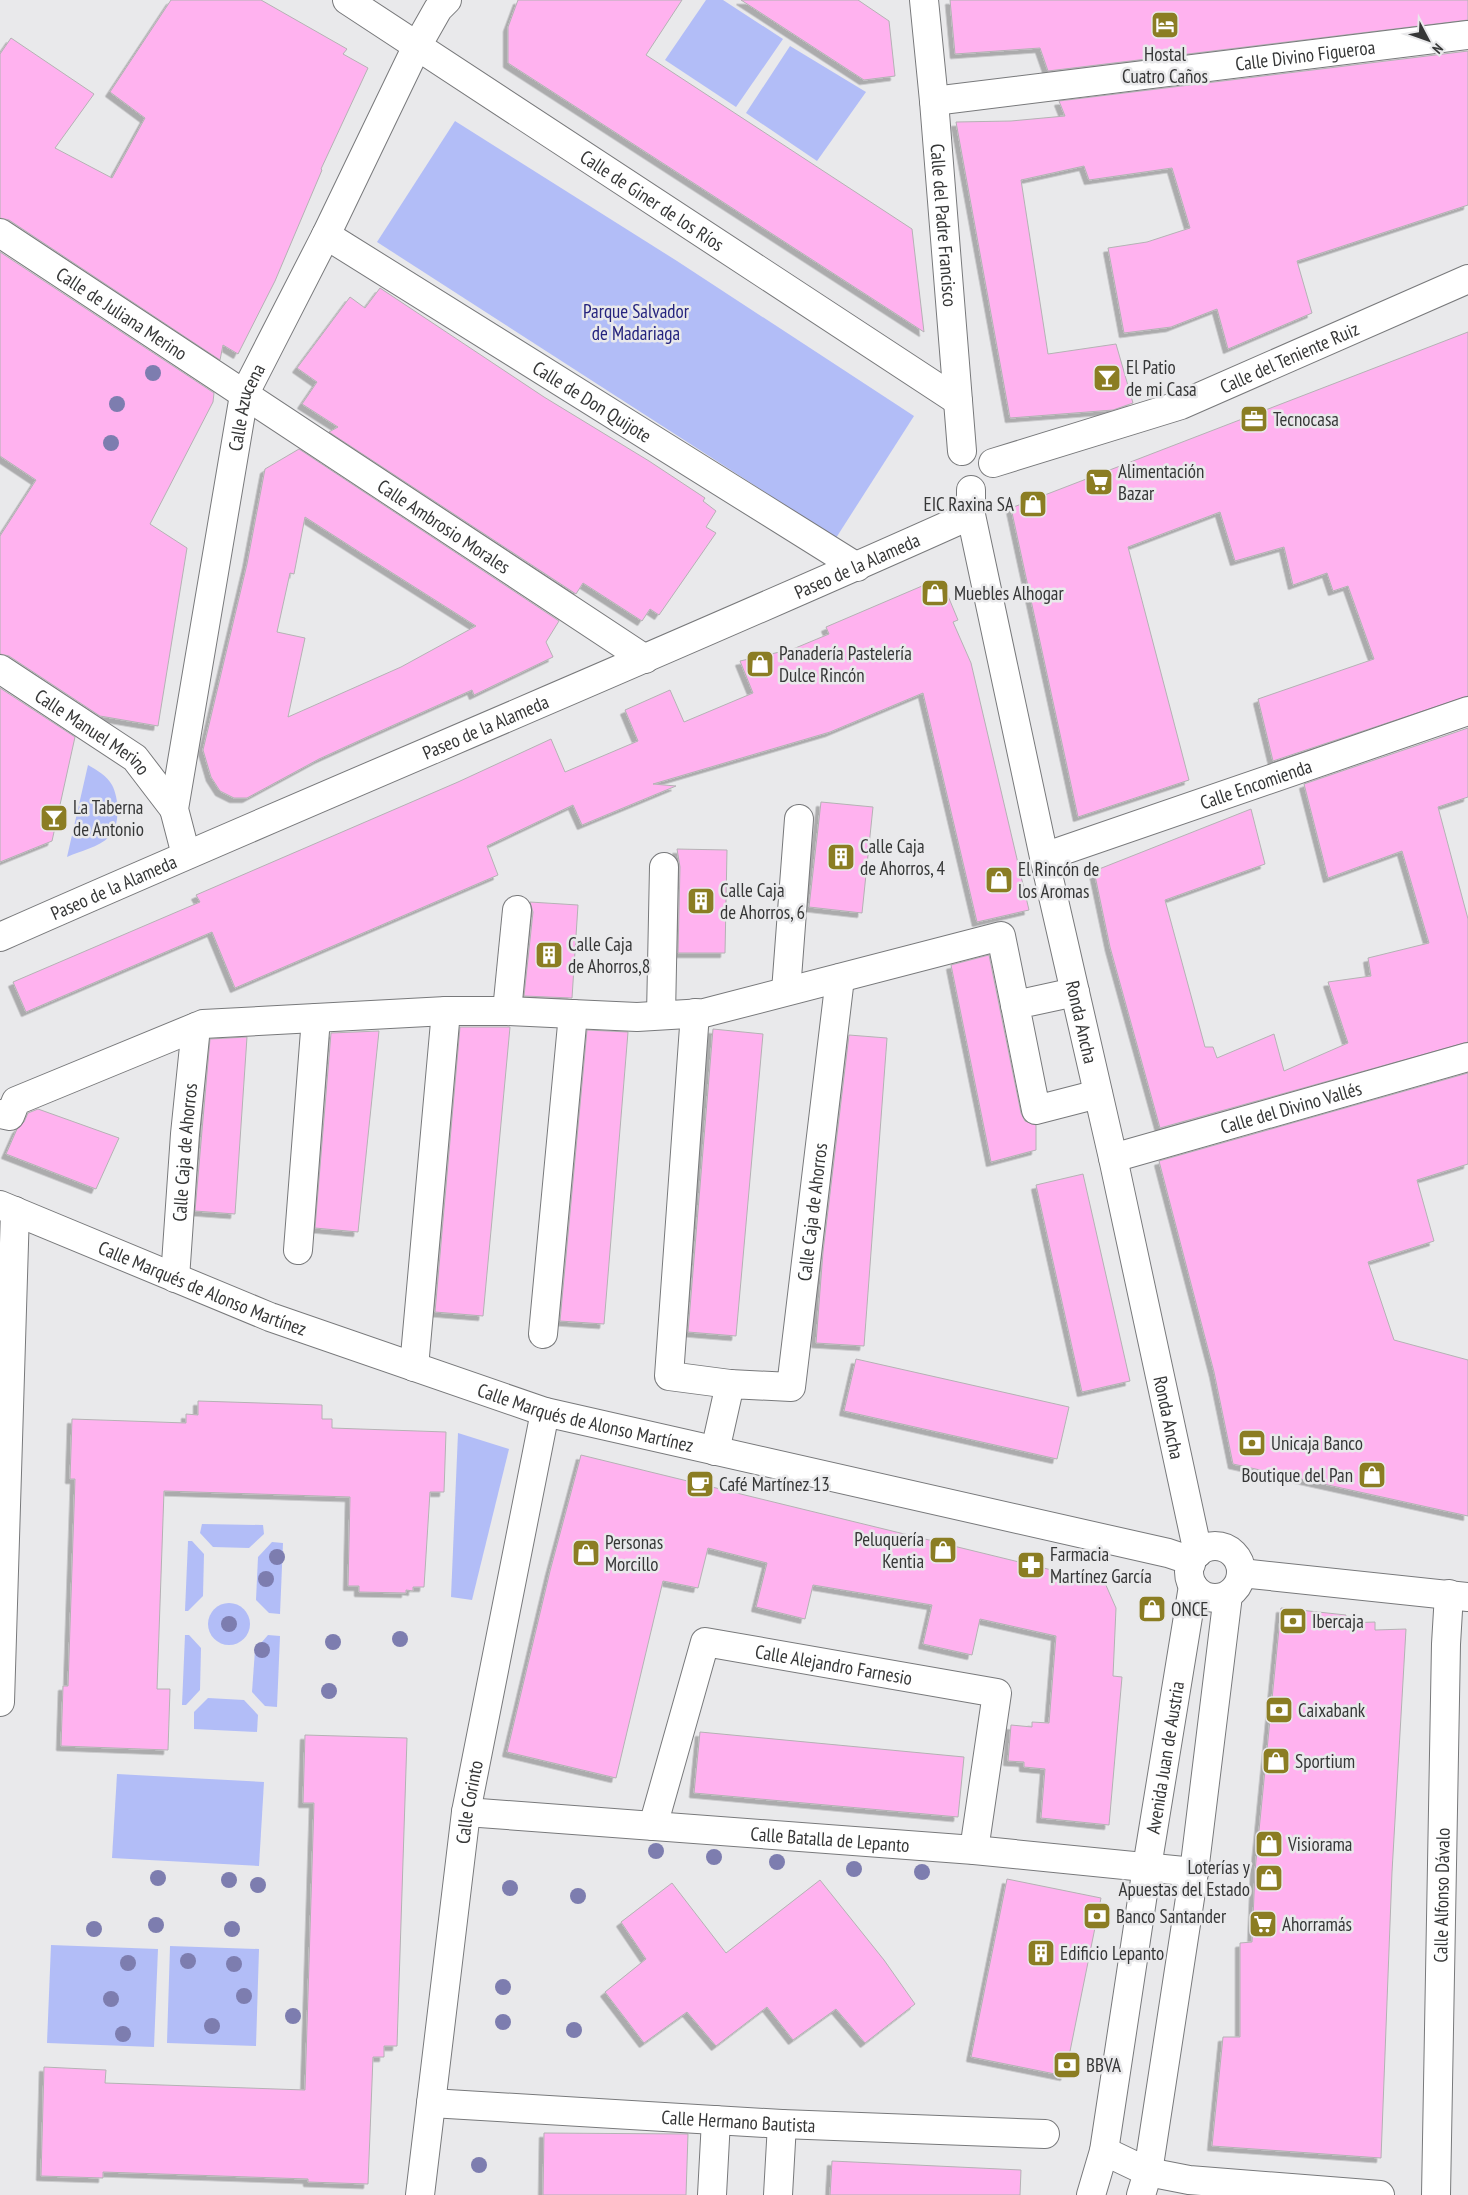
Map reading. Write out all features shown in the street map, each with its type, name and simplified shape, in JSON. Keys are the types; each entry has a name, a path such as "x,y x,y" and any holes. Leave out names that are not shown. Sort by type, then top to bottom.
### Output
{"street":[{"name":"Calle de Giner de los Ríos","path":"347,0 958,400"},
{"name":"Calle Azucena","path":"186,855 174,809 244,395 326,235 417,46 438,9 447,0"},
{"name":"Calle del Padre Francisco","path":"924,0 934,100 962,451"},
{"name":"Calle Divino Figueroa","path":"934,100 1468,35"},
{"name":"Calle de Juliana Merino","path":"0,233 244,395"},
{"name":"Calle de Don Quijote","path":"326,235 857,566"},
{"name":"Calle del Teniente Ruiz","path":"993,463 1181,405 1468,279"},
{"name":"Calle Ambrosio Morales","path":"244,395 645,659"},
{"path":"971,502 952,473 953,460 968,448 986,453 993,463"},
{"name":"Paseo de la Alameda","path":"0,937 857,566 971,502 978,489 989,482 994,470 993,463"},
{"name":"Ronda Ancha","path":"971,502 1044,857 1113,1158 1194,1568"},
{"name":"Calle Manuel Merino","path":"0,668 135,758 174,809"},
{"name":"Calle Encomienda","path":"1044,857 1468,710"},
{"path":"786,992 799,819"},
{"path":"661,1015 664,867"},
{"path":"507,1011 518,910"},
{"path":"0,1114 10,1116 16,1101 203,1024 446,1011 507,1011 637,1017 704,1013 1001,936 1036,1110 1098,1094"},
{"name":"Calle Caja de Ahorros","path":"694,1013 670,1376 730,1384 791,1387 840,978"},
{"path":"1015,1005 1074,992"},
{"path":"414,1367 446,1011"},
{"path":"543,1334 573,1014"},
{"path":"298,1250 316,1018"},
{"name":"Calle Caja de Ahorros","path":"175,1278 185,1134 196,1027"},
{"name":"Calle del Divino Vallés","path":"1113,1158 1468,1057"},
{"path":"0,1702 8,1208"},
{"name":"Calle Marqués de Alonso Martínez","path":"8,1208 270,1317 545,1412 1168,1554 1189,1560 1194,1568"},
{"path":"715,1451 730,1384"},
{"name":"Calle Corinto","path":"420,2195 466,1812 545,1412"},
{"path":"1144,2184 1194,1872 1234,1584 1237,1559 1226,1549 1212,1547 1194,1568 1197,1591 1208,1597 1215,1598 1234,1584 1287,1577 1459,1596"},
{"name":"Avenida Juan de Austria","path":"1091,2195 1104,2150 1194,1568"},
{"name":"Calle Alfonso Dávalo","path":"1436,2195 1446,1654 1459,1596"},
{"name":"Calle Alejandro Farnesio","path":"653,1826 705,1642 997,1693 974,1850"},
{"name":"Calle Batalla de Lepanto","path":"466,1812 974,1850 1194,1872"},
{"name":"Calle Hermano Bautista","path":"431,2103 782,2124 1045,2134"},
{"path":"712,2195 716,2120"},
{"path":"778,2195 782,2124"},
{"path":"1104,2150 1144,2184 1189,2180 1380,2195"}],"green space":[{"path":"706,0 723,0 783,39 736,107 665,60"},
{"path":"790,46 866,92 817,161 746,113"},
{"name":"Parque Salvador de Madariaga","path":"455,121 677,261 914,416 836,538 377,242"},
{"path":"88,765 105,776 112,785 118,812 116,826 105,840 67,857"},
{"path":"458,1433 509,1449 472,1600 451,1597"},
{"path":"202,1524 263,1525 264,1534 249,1548 213,1547 200,1533"},
{"path":"188,1541 192,1541 204,1554 203,1596 188,1611 185,1611"},
{"path":"272,1542 283,1543 280,1614 269,1613 256,1600 258,1557"},
{"path":"225,1603 233,1603 244,1609 250,1624 244,1639 233,1645 225,1645 214,1639 208,1628 208,1620 214,1609"},
{"path":"185,1635 189,1635 201,1648 200,1690 186,1705 182,1705"},
{"path":"268,1635 280,1636 277,1707 265,1706 252,1692 255,1650"},
{"path":"208,1698 244,1700 258,1715 257,1732 194,1729 194,1712"},
{"path":"117,1774 264,1782 259,1866 112,1858"},
{"path":"51,1945 158,1949 154,2047 47,2043"},
{"path":"170,1946 259,1949 256,2046 167,2043"}],"building":[{"path":"171,0 261,0 347,49 343,54 368,68 321,169 275,281 238,354 223,345 220,360 9,220 0,218 0,54 11,38 94,94 55,148 112,178 145,118 110,92"},
{"path":"518,0 682,0 646,55 912,229 924,332 508,63 508,27"},
{"path":"741,0 858,0 889,21 895,76 864,80"},
{"path":"950,0 1468,0 1468,20 1048,71 1040,48 955,54"},
{"path":"1468,51 1468,205 1297,261 1312,313 1228,349 1217,309 1171,327 1124,333 1108,248 1147,242 1190,228 1172,168 1089,180 1084,166 1021,180 1048,354 1116,344 1133,403 1113,410 1010,418 956,122 1011,121 1065,116 1059,101"},
{"path":"0,252 214,393 213,402 150,524 187,548 158,726 100,716 9,656 0,654 0,536 36,480 0,456"},
{"path":"380,288 544,397 649,461 705,498 703,501 716,511 706,527 716,533 659,615 650,609 642,621 583,583 576,594 329,432 338,427 302,404 317,382 297,368 350,297 365,308"},
{"path":"1468,332 1468,696 1273,761 1258,699 1374,659 1348,586 1333,591 1327,573 1293,585 1284,547 1235,561 1220,512 1128,547 1189,780 1078,817 1011,508"},
{"path":"299,449 559,621 546,642 553,657 474,695 472,690 319,759 247,798 234,798 220,791 211,777 203,750 247,564 265,469","holes":["305,517 476,626 401,667 288,717 305,638 277,632 290,573 294,574"]},
{"path":"943,584 958,620 953,622 971,663 1029,910 977,922 923,693 830,732 653,784 676,786 582,825 573,805 487,846 498,875 235,988 212,932 26,1012 13,982 200,902 196,895 458,782 551,739 565,772 638,741 625,710 670,690 684,722 753,693 740,661 793,649 829,634 826,627 922,586 925,592"},
{"path":"0,688 75,737 52,841 0,862"},
{"path":"1468,728 1468,797 1438,807 1468,919 1468,1042 1160,1128 1110,947 1094,871 1251,809 1265,864 1165,900 1205,1047 1213,1047 1217,1058 1274,1034 1284,1071 1348,1043 1328,982 1371,976 1368,958 1429,943 1402,851 1328,878 1304,784"},
{"name":"Calle Caja de Ahorros, 4","path":"821,802 873,807 862,913 809,907"},
{"name":"Calle Caja de Ahorros, 6","path":"677,849 727,850 725,953 678,953 680,867"},
{"name":"Calle Caja de Ahorros,8","path":"530,902 578,905 572,998 524,996 533,912"},
{"path":"989,955 1021,1113 1025,1121 1036,1125 1036,1150 991,1162 951,965"},
{"path":"460,1027 510,1027 483,1316 435,1312"},
{"path":"713,1029 763,1034 736,1336 688,1332"},
{"path":"587,1030 628,1032 604,1324 560,1321"},
{"path":"379,1031 358,1232 315,1228 331,1033"},
{"path":"849,1035 887,1038 864,1346 816,1343 823,1252"},
{"path":"247,1037 235,1214 195,1211 210,1039"},
{"path":"1468,1073 1468,1164 1417,1180 1434,1241 1368,1262 1394,1340 1468,1360 1468,1516 1233,1464 1214,1372 1159,1161"},
{"path":"38,1109 119,1138 96,1189 6,1154 17,1129 24,1122 28,1113"},
{"path":"1083,1174 1130,1381 1082,1392 1036,1185"},
{"path":"856,1359 1069,1407 1057,1459 844,1411"},
{"path":"198,1401 322,1405 322,1419 332,1419 332,1428 446,1432 444,1492 430,1492 424,1587 413,1587 413,1591 406,1590 406,1593 359,1592 359,1586 348,1586 350,1497 164,1491 157,1689 170,1689 168,1750 61,1746 63,1686 68,1686 75,1479 70,1479 72,1419 186,1423 186,1414 198,1415"},
{"path":"581,1455 1105,1583 1116,1608 1113,1676 1122,1677 1109,1825 1041,1818 1045,1769 1024,1767 1024,1762 1008,1761 1011,1725 1032,1727 1032,1722 1049,1723 1056,1636 980,1619 972,1655 923,1644 932,1605 813,1585 805,1619 756,1607 767,1563 708,1548 698,1588 663,1581 616,1778 507,1752 550,1571"},
{"path":"1281,1608 1346,1615 1346,1623 1375,1622 1375,1630 1406,1629 1392,1872 1381,2158 1212,2146 1223,2037 1240,2037 1240,1943 1252,1942 1255,1871"},
{"path":"700,1732 964,1757 958,1817 694,1793"},
{"path":"305,1735 407,1738 397,2046 384,2046 384,2057 373,2057 368,2184 308,2182 308,2179 103,2172 103,2178 41,2176 44,2067 106,2070 105,2083 305,2090 314,1803 303,1803"},
{"name":"Edificio Lepanto","path":"1007,1879 1101,1898 1065,2076 971,2057"},
{"path":"820,1880 884,1960 915,2004 865,2043 836,2009 793,2040 767,2007 716,2046 687,2012 644,2043 605,1992 646,1959 621,1922 672,1883 726,1953"},
{"path":"544,2133 688,2134 686,2195 543,2195"},
{"path":"832,2161 1021,2170 1020,2195 830,2195"}],"place":[{"name":"Hostal Cuatro Caños","path":"1165,25"},
{"name":"El Patio de mi Casa","path":"1107,378"},
{"name":"Tecnocasa","path":"1254,419"},
{"name":"Alimentación Bazar","path":"1099,482"},
{"name":"EIC Raxina SA","path":"1033,504"},
{"name":"Muebles Alhogar","path":"935,593"},
{"name":"Panadería Pastelería Dulce Rincón","path":"760,664"},
{"name":"La Taberna de Antonio","path":"54,818"},
{"name":"Calle Caja de Ahorros, 4","path":"841,857"},
{"name":"El Rincón de los Aromas","path":"999,880"},
{"name":"Calle Caja de Ahorros, 6","path":"701,901"},
{"name":"Calle Caja de Ahorros,8","path":"549,955"},
{"name":"Unicaja Banco","path":"1252,1443"},
{"name":"Boutique del Pan","path":"1372,1475"},
{"name":"Café Martínez 13","path":"700,1484"},
{"name":"Peluquería Kentia","path":"943,1550"},
{"name":"Personas Morcillo","path":"586,1553"},
{"name":"Farmacia Martínez García","path":"1031,1565"},
{"name":"ONCE","path":"1152,1609"},
{"name":"Ibercaja","path":"1293,1621"},
{"name":"Caixabank","path":"1279,1710"},
{"name":"Sportium","path":"1276,1761"},
{"name":"Visiorama","path":"1269,1844"},
{"name":"Loterías y Apuestas del Estado","path":"1269,1878"},
{"name":"Banco Santander","path":"1097,1916"},
{"name":"Ahorramás","path":"1263,1924"},
{"name":"Edificio Lepanto","path":"1041,1953"},
{"name":"BBVA","path":"1067,2065"}]}
